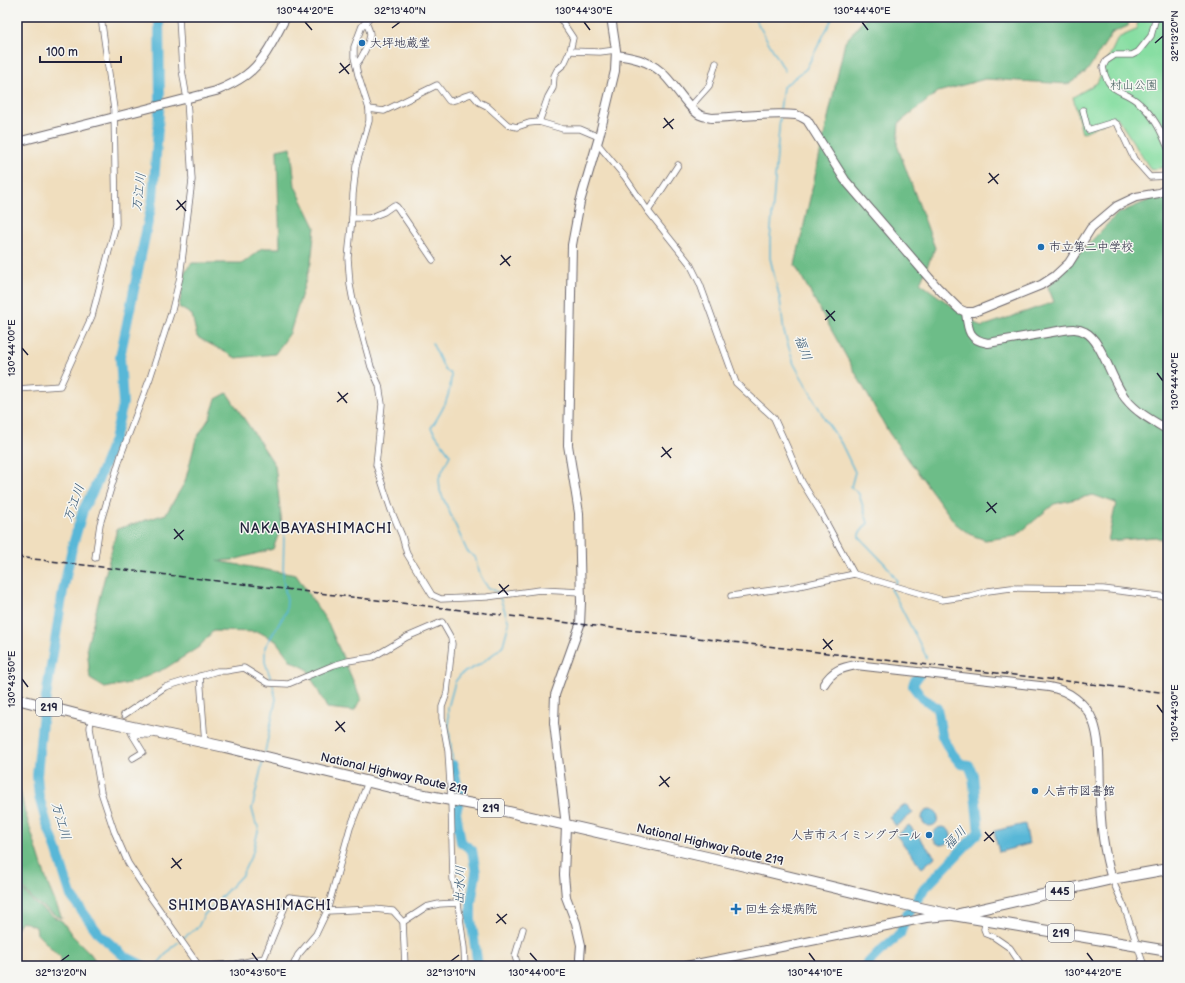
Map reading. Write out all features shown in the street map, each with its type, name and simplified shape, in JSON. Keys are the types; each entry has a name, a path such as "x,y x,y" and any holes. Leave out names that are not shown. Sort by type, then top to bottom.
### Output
{"highway":[{"name":"National Highway Route 219","path":"17,699 81,714 91,718 150,730 368,782 816,882 902,904 953,915"},
{"name":"445","path":"953,915 1112,879 1168,869"},
{"path":"986,921 987,908"},
{"name":"219","path":"953,915 1168,951"}],"street":[{"path":"17,389 60,386 92,316 116,224 115,116 102,17"},
{"path":"95,558 100,524 122,452 150,378 172,310 180,277 192,180 182,70 179,17"},
{"path":"17,142 115,116 216,92 247,74 261,60 286,17"},
{"path":"538,122 553,88 554,76 557,70 564,64 570,51 573,38 558,17"},
{"path":"581,966 581,945 576,923 566,897 564,874 566,826 554,723 554,706 557,687 580,624 581,592 579,513 568,445 572,245 580,202 598,140 615,71 616,52 610,17"},
{"path":"1156,17 1151,36 1138,52 1132,55 1115,56 1106,61 1103,67 1104,76 1110,86 1122,94 1134,98 1154,120 1162,131 1168,148"},
{"path":"368,19 362,26 354,47 356,65 369,109 367,128 356,166 352,194 352,218 348,258 350,285 371,367 379,385 382,404 376,465 390,510 402,536 407,554 432,595 440,599 488,597 540,590 581,592"},
{"path":"356,65 368,41 370,33 368,19"},
{"path":"570,51 616,52 636,58 654,66 666,77 698,114 704,117 796,115 807,120 845,180 937,287 954,305 966,312 974,312 1049,280 1069,263 1091,228 1117,206 1136,197 1159,193 1168,188"},
{"path":"691,106 709,86 716,64"},
{"path":"369,109 384,111 437,85 449,100 453,101 467,94 472,94 479,102 487,106 508,125 517,127 538,122 562,129 580,128 598,140 648,211 690,264 700,284 736,384 774,418 802,482 821,513 854,574"},
{"path":"1083,110 1088,130 1114,122 1118,125 1134,159 1150,177 1168,176"},
{"path":"648,211 678,165"},
{"path":"352,218 369,218 384,212 394,205 397,207 433,260"},
{"path":"966,312 969,332 974,339 988,343 1064,330 1072,329 1084,331 1097,346 1118,388 1126,400 1141,414 1168,430"},
{"path":"731,596 794,587 854,574 942,600 1012,588 1103,588 1168,597"},
{"path":"124,715 165,687 217,671 244,668 268,683 288,684 334,665 373,657 407,637 442,622 451,638 452,644 447,693 442,707 442,718 448,751 453,879 458,903 465,966"},
{"path":"824,684 829,676 835,671 856,665 1057,688 1073,696 1090,714 1096,731 1100,778 1102,837 1105,855 1112,879 1138,946 1144,966"},
{"path":"200,676 205,743"},
{"path":"91,718 90,728 96,769 106,810 114,831 132,869 199,966"},
{"path":"133,758 143,752 132,734 148,735 150,730"},
{"path":"293,966 298,955 316,934 327,911 350,828 368,782"},
{"path":"203,966 236,964 264,958 289,897 314,900 327,911 393,911 404,922 405,966"},
{"path":"404,922 426,907 439,904 458,903"},
{"path":"921,908 925,909 927,914 926,918"},
{"path":"686,966 926,918 953,915"},
{"path":"986,921 984,929 986,934 994,937 1010,948 1022,966"},
{"path":"518,966 515,956 523,930"}],"green space":[{"path":"866,17 1130,17 1128,26 1112,33 1087,71 1069,84 985,79 938,92 899,123 897,145 935,248 920,283 981,327 1054,302 1048,287 1117,214 1168,192 1168,541 1155,537 1108,541 1116,503 1093,495 1054,504 1016,536 985,540 969,534 955,523 889,433 795,265 845,42"},
{"name":"村山公園","path":"1139,17 1168,17 1168,166 1151,170 1117,117 1082,133 1073,97 1097,83 1118,38 1136,30"},
{"path":"291,147 295,186 315,227 311,263 290,333 275,354 236,358 197,337 192,315 179,307 185,271 192,263 243,263 262,248 280,248 277,150"},
{"path":"227,393 275,465 282,525 273,549 233,560 217,561 296,575 328,623 361,699 354,711 327,708 307,669 291,661 276,641 259,632 213,631 199,647 166,668 134,682 105,688 90,679 87,646 117,529 166,514 185,482 196,439 210,417 216,399"},
{"path":"17,777 24,809 48,885 62,918 34,901 17,881 17,864 21,856 17,852"},
{"path":"17,883 34,903 62,921 72,935 90,953 99,966 60,966 61,958 37,934 36,927 22,921 17,928"}],"water":[{"path":"906,804 913,813 896,826 889,817"},
{"path":"927,810 933,810 938,815 936,824 933,826 927,826 922,821 922,815"},
{"path":"1025,824 1029,844 999,852 994,831"},
{"path":"909,825 935,857 922,868 896,835"},
{"path":"942,827 948,830 951,836 948,842 942,845 936,842 933,836 936,830"}],"waterway":[{"name":"万江川","path":"144,966 124,956 99,934 71,896 39,797 37,776 42,722 63,591 72,548 83,510 97,483 114,440 123,403 120,357 153,198 160,99 159,17"},
{"path":"754,17 785,71"},
{"name":"福川","path":"780,111 783,87 806,69 833,17"},
{"name":"福川","path":"780,117 770,241 770,258 780,299 784,332 794,364 825,419 841,443 855,472 851,487 859,494 868,523 859,534 859,537 886,565 897,581 894,585"},
{"path":"432,343 445,370 451,374 450,389 446,402 431,428 450,455 439,478 440,491 467,551 475,557 481,577 488,587 495,590 498,594"},
{"path":"272,682 265,662 265,647 286,612 287,600 283,580 284,529"},
{"name":"福川","path":"892,588 891,589 926,656 926,659"},
{"path":"453,765 448,708 455,682 461,674 479,665 503,645 509,623 500,598"},
{"name":"福川","path":"865,966 900,934 907,915 924,889 979,832 973,775 969,765 961,764 950,751 942,736 937,708 921,697 913,686 919,675"},
{"path":"265,752 276,699 273,685"},
{"path":"183,938 198,927 204,915 242,875 253,852 259,827 256,824 252,809 263,760"},
{"name":"出水川","path":"453,765 460,798 456,812 461,842 472,850 476,873 471,903 471,919 478,966"},
{"path":"156,966 172,947 180,941"}],"railway":[{"path":"17,557 502,615"},
{"path":"510,616 1168,693"}],"place":[{"name":"大坪地蔵堂","path":"362,43"},
{"name":"市立第二中学校","path":"1041,247"},
{"name":"人吉市図書館","path":"1035,791"},
{"name":"人吉市スイミングプール","path":"929,835"},
{"name":"回生会堤病院","path":"736,909"}],"district":[{"name":"NAKABAYASHIMACHI","path":"316,528"},
{"name":"SHIMOBAYASHIMACHI","path":"250,905"}]}
